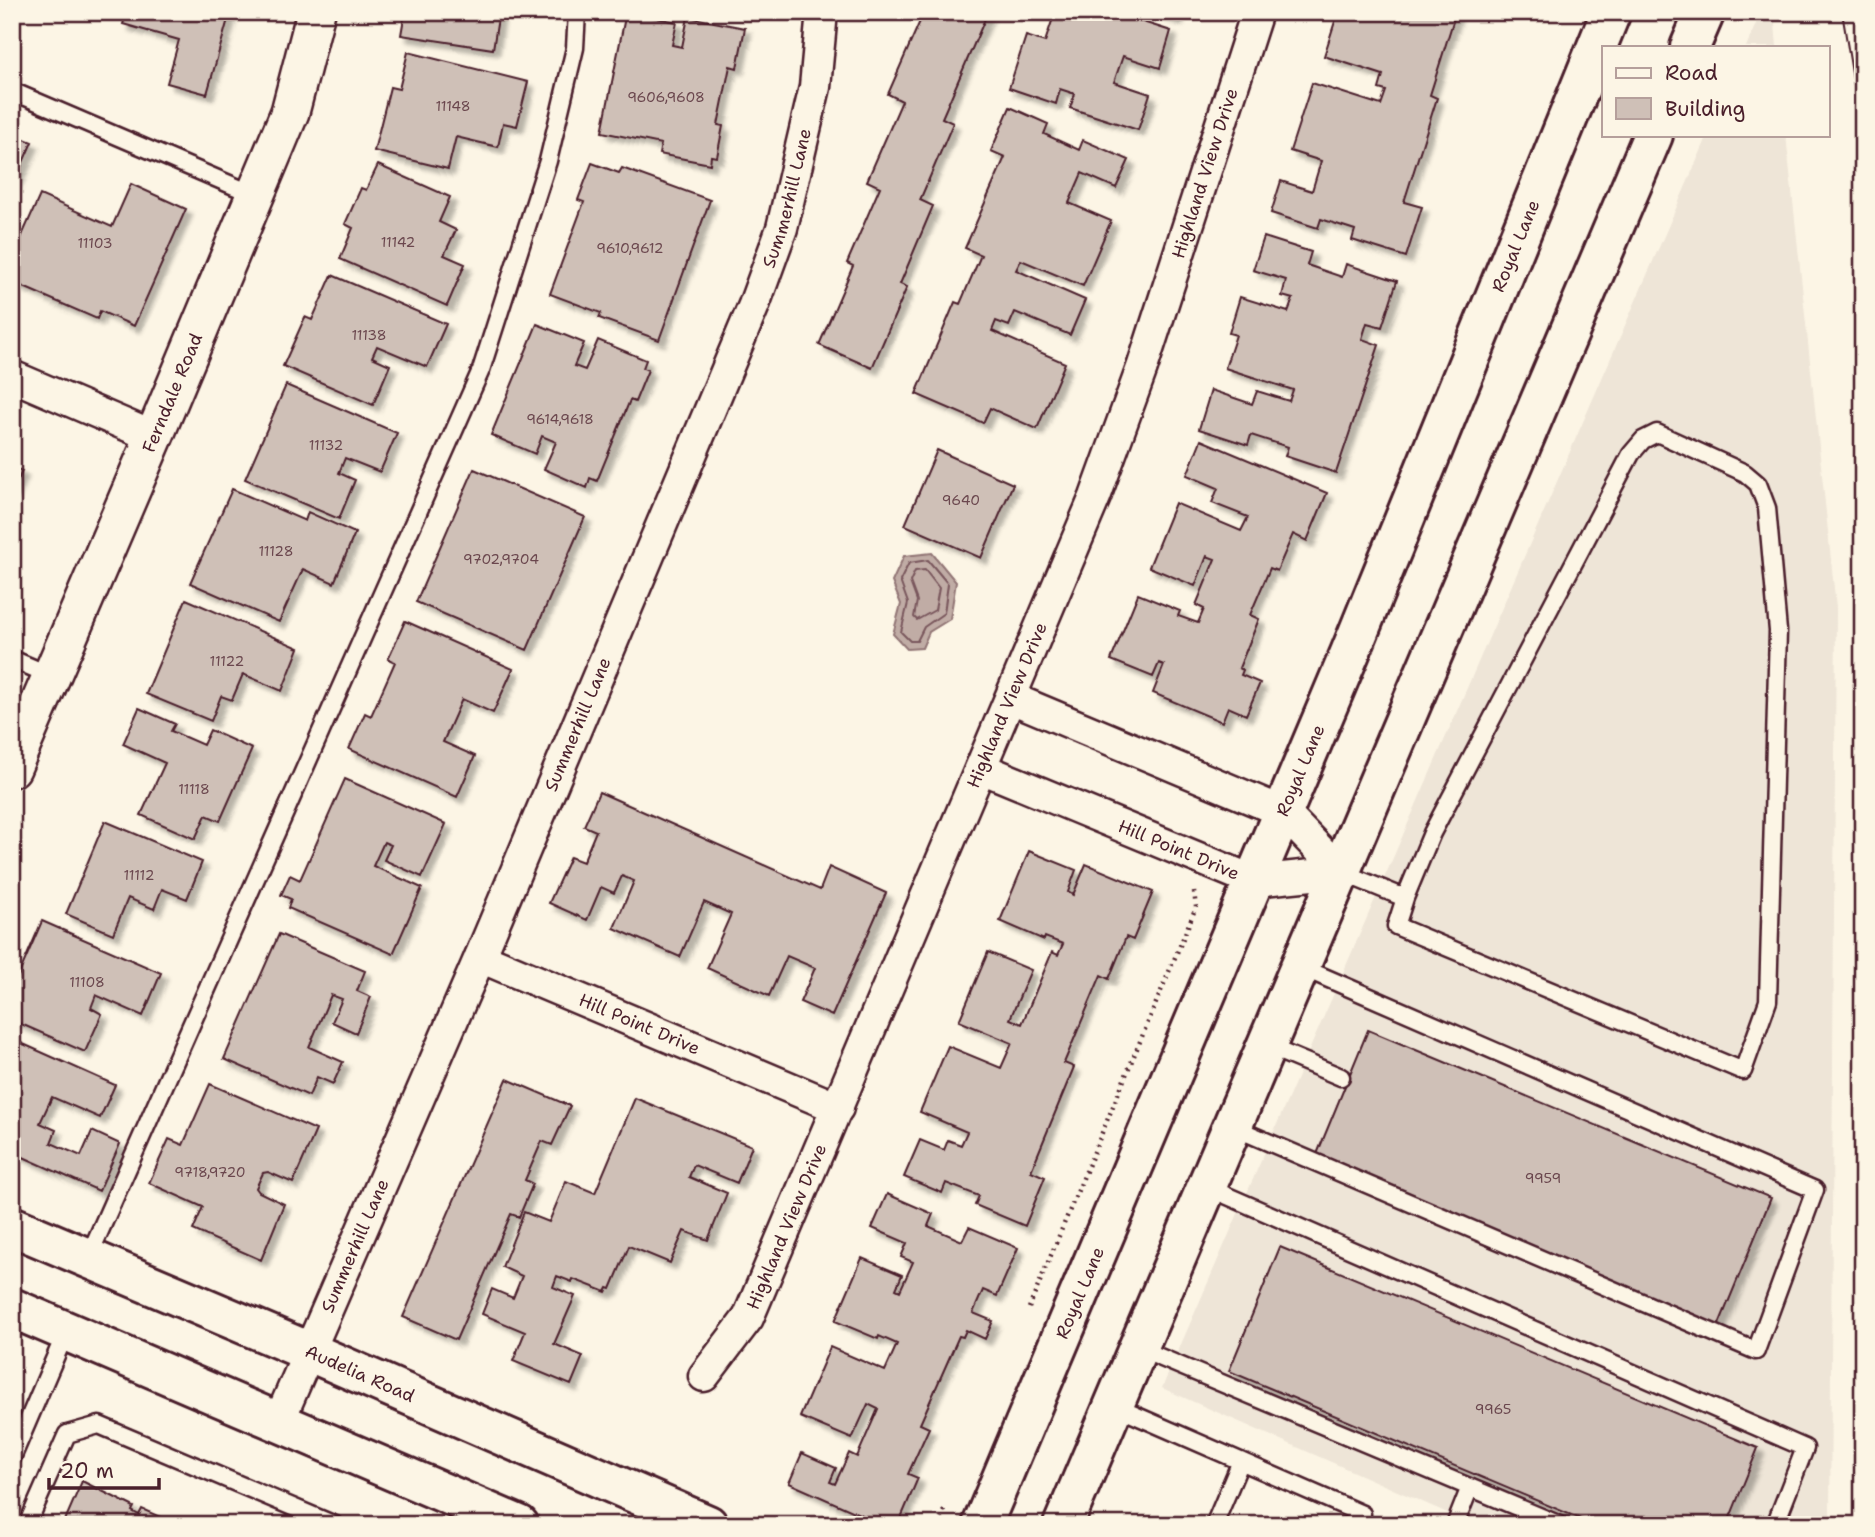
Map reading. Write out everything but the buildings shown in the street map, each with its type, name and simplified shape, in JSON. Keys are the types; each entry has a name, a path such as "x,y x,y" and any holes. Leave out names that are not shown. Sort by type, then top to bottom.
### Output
{"main road":[{"name":"Royal Lane","path":"982,1525 1283,812 1611,12"},
{"path":"1690,46 1705,12"},
{"path":"1063,1525 1653,136"},
{"name":"Audelia Road","path":"12,1226 708,1525"},
{"path":"12,1308 279,1421 508,1523"}],"street":[{"name":"Ferndale Road","path":"12,768 290,112 316,12"},
{"name":"Summerhill Lane","path":"279,1421 480,957 754,305 782,228 815,87 822,12"},
{"name":"Highland View Drive","path":"704,1376 748,1318 1095,497 1142,368 1257,12"},
{"path":"12,376 154,437"},
{"path":"1011,698 1283,812 1341,872"},
{"name":"Hill Point Drive","path":"981,768 1254,881 1341,872"},
{"name":"Hill Point Drive","path":"480,957 838,1108"}],"lane":[{"path":"88,1258 481,370 548,161 575,48 577,12"},
{"path":"12,91 255,195"},
{"path":"1657,433 1745,473 1758,484 1767,508 1779,631 1768,1001 1744,1071 1396,926 1405,898 1432,834 1630,454 1643,440 1657,433"},
{"path":"12,659 52,676"},
{"path":"1341,872 1405,898"},
{"path":"1233,1127 1756,1351 1815,1190 1301,967"},
{"path":"1268,1045 1341,1077"},
{"path":"1207,1187 1805,1448 1775,1525"},
{"path":"12,1458 66,1332"},
{"path":"1138,1348 1560,1525"},
{"path":"1114,1405 1362,1514 1357,1525"},
{"path":"27,1525 67,1434 99,1425 335,1525"},
{"path":"1214,1525 1241,1461"},
{"path":"1455,1525 1470,1487"}],"path":[{"path":"1024,1319 1196,907 1193,888"},
{"path":"938,1525 949,1499"}],"shaded area":[{"path":"1761,12 1774,12 1777,46 1746,46"},
{"path":"1708,136 1786,136 1836,607 1830,1525 1475,1525 1162,1388"}],"water":[{"path":"932,553 956,582 950,619 929,632 922,648 907,649 893,634 901,604 892,582 904,556"}],"tram line":[{"path":"1842,12 1863,140"}]}
